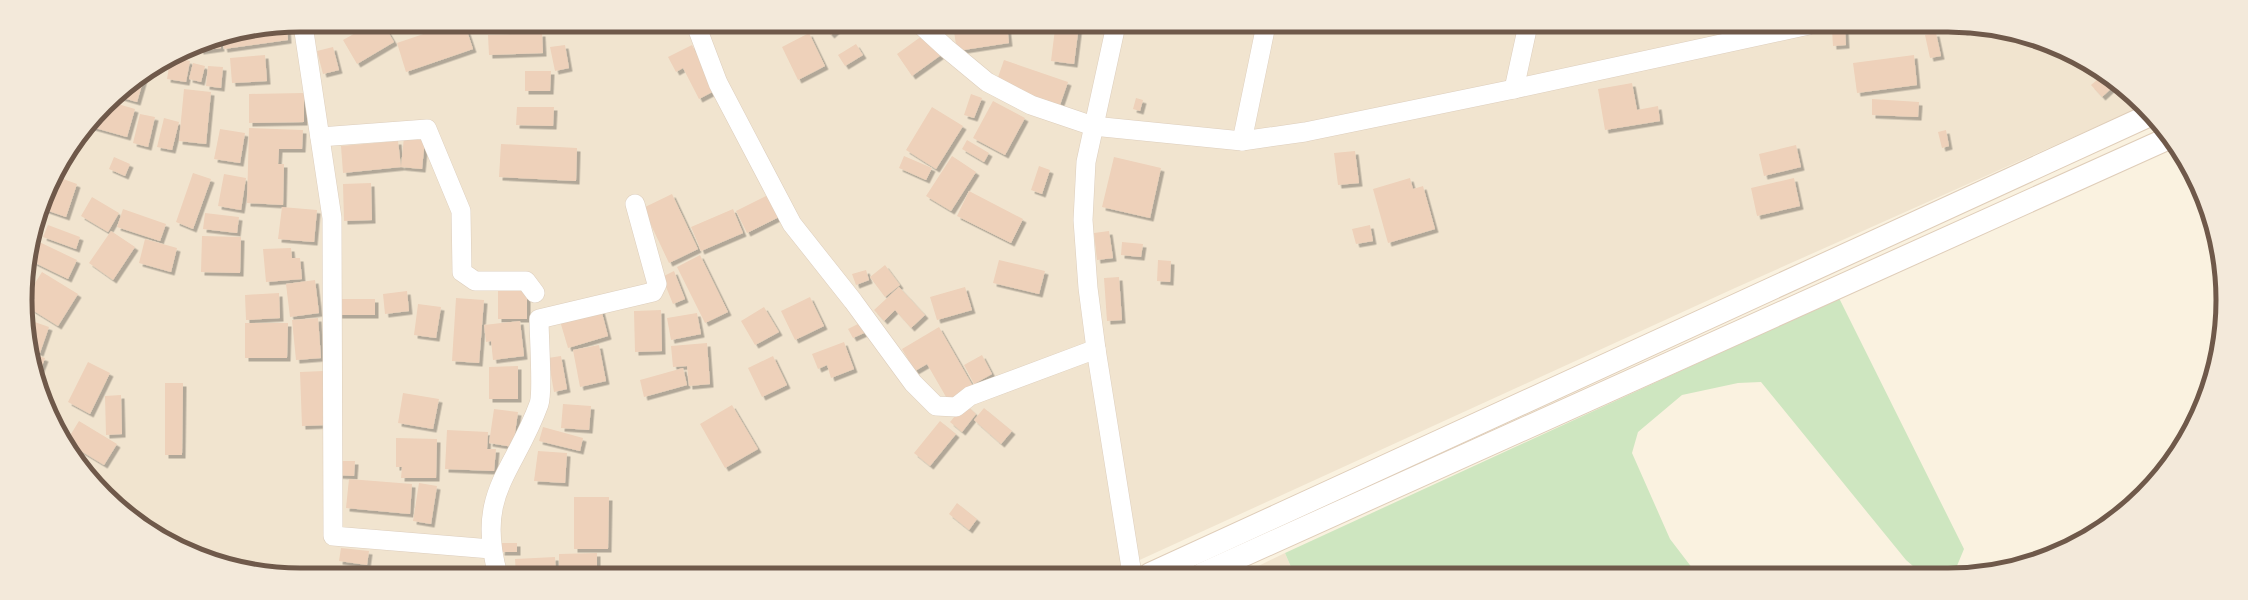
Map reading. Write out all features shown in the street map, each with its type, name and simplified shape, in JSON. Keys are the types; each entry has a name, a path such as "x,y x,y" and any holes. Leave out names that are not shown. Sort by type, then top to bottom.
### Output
{"main road":[{"path":"1163,568 2064,153 2144,117"},
{"path":"1215,568 2164,141"}],"street":[{"path":"304,32 332,218 333,536 491,550"},
{"path":"699,32 718,83 792,224 853,301 913,383 936,406 956,407 970,396 1096,349"},
{"path":"929,32 987,82 1031,105 1093,126 1242,141 1305,132 1514,89 1777,32"},
{"path":"1114,32 1086,162 1083,220 1088,288 1096,349 1131,568"},
{"path":"1242,141 1265,32"},
{"path":"1514,89 1526,32"},
{"path":"320,137 428,129 461,211 462,272 475,280 526,281 535,293"},
{"path":"496,568 491,550 492,508 502,478 540,402 539,319 653,292 656,289 657,284 635,204"}],"shaded area":[{"path":"300,32 1948,32 1983,34 2000,37 2051,52 2097,77 2137,109 1735,288 1122,568 300,568 265,566 231,559 197,548 151,523 110,490 87,463 77,449 60,419 46,386 34,335 32,300 34,265 37,248 52,197 77,151 110,110 151,77 197,52 231,41 265,34"},
{"path":"1285,553 1291,568 1254,568"}],"green space":[{"path":"1839,298 1964,549 1956,568 1915,568 1906,560 1761,382 1738,383 1682,395 1638,432 1632,453 1670,539 1692,568 1291,568 1285,553"}],"building":[{"path":"357,32 388,32 394,42 357,64 343,40"},
{"path":"429,32 467,32 473,49 406,72 397,43"},
{"path":"954,32 1008,32 1009,43 957,51"},
{"path":"1055,32 1078,32 1074,64 1051,61"},
{"path":"1832,32 1845,32 1846,45 1833,46"},
{"path":"287,33 288,40 224,49 223,43 231,41 265,34"},
{"path":"542,33 543,53 489,55 488,35"},
{"path":"809,33 825,66 798,80 782,47"},
{"path":"926,33 941,55 912,76 897,54"},
{"path":"1936,33 1941,56 1930,58 1925,35"},
{"path":"220,44 221,48 200,51 214,46"},
{"path":"856,44 863,55 845,66 838,55"},
{"path":"565,45 569,68 555,71 550,47"},
{"path":"692,45 716,90 699,99 683,68 676,72 668,57"},
{"path":"333,47 339,70 323,74 317,51"},
{"path":"265,55 267,81 232,83 230,58"},
{"path":"1914,55 1917,85 1857,93 1853,63"},
{"path":"182,59 190,61 186,82 167,79 169,66"},
{"path":"1004,60 1068,82 1060,105 996,83"},
{"path":"193,63 205,66 201,82 189,79"},
{"path":"208,66 223,67 221,88 206,86"},
{"path":"525,71 551,71 550,91 525,91"},
{"path":"2099,78 2112,88 2102,97 2091,85"},
{"path":"143,83 137,102 124,98"},
{"path":"1632,83 1637,110 1658,106 1660,121 1605,130 1598,89"},
{"path":"184,89 211,92 206,144 179,141"},
{"path":"304,93 304,122 249,123 249,94"},
{"path":"971,94 982,98 974,118 964,115"},
{"path":"1136,98 1143,100 1140,111 1133,109"},
{"path":"1872,99 1919,102 1918,117 1872,115"},
{"path":"993,101 1025,118 1005,155 973,138"},
{"path":"117,104 135,109 127,137 95,128"},
{"path":"517,107 554,107 553,126 516,125"},
{"path":"932,107 963,126 936,169 906,150"},
{"path":"140,114 155,117 148,147 133,143"},
{"path":"164,118 179,122 172,150 157,147"},
{"path":"249,128 303,130 302,149 279,149 278,164 284,164 283,205 247,203"},
{"path":"220,129 245,133 240,163 214,159"},
{"path":"1946,130 1949,146 1942,148 1938,132"},
{"path":"404,137 425,139 422,169 401,167"},
{"path":"967,140 989,153 984,162 962,149"},
{"path":"398,141 401,167 343,173 341,146"},
{"path":"501,144 577,148 576,181 499,177"},
{"path":"1796,145 1801,167 1764,176 1759,154"},
{"path":"1355,151 1359,183 1338,185 1334,153"},
{"path":"904,156 932,168 926,180 899,168"},
{"path":"952,156 976,172 951,211 926,196"},
{"path":"114,157 130,164 125,176 109,169"},
{"path":"1114,157 1161,168 1150,218 1102,207"},
{"path":"1039,166 1050,170 1042,194 1031,190"},
{"path":"193,173 211,179 193,229 176,222"},
{"path":"224,174 246,178 241,210 218,206"},
{"path":"61,178 77,184 66,217 47,210"},
{"path":"1410,178 1413,189 1423,186 1435,229 1388,243 1373,189"},
{"path":"1794,178 1800,206 1757,216 1751,188"},
{"path":"371,183 372,220 344,221 343,184"},
{"path":"969,191 1023,219 1011,243 957,216"},
{"path":"672,194 698,249 669,263 643,208"},
{"path":"768,195 779,217 747,233 736,211"},
{"path":"92,197 119,213 108,232 81,216"},
{"path":"282,207 317,210 314,242 278,239"},
{"path":"123,209 166,224 160,241 117,227"},
{"path":"733,209 743,233 701,251 691,227"},
{"path":"205,213 239,217 237,233 203,229"},
{"path":"48,225 80,237 76,249 43,237"},
{"path":"1370,225 1373,241 1356,244 1352,229"},
{"path":"111,231 135,247 113,280 89,263"},
{"path":"1109,231 1113,258 1097,260 1094,233"},
{"path":"202,236 241,237 240,273 201,272"},
{"path":"145,239 177,248 171,272 139,263"},
{"path":"38,242 77,260 68,279 34,263"},
{"path":"1122,242 1143,244 1141,257 1121,255"},
{"path":"291,248 292,258 300,258 302,279 266,282 263,249"},
{"path":"700,255 728,312 705,323 677,267"},
{"path":"999,260 1045,271 1039,294 993,283"},
{"path":"1158,260 1171,261 1170,282 1157,281"},
{"path":"885,265 900,285 885,297 870,277"},
{"path":"866,270 869,280 856,285 852,274"},
{"path":"674,271 685,299 673,304 662,277"},
{"path":"42,272 78,294 58,326 33,310 32,303 35,298 32,296 33,287"},
{"path":"1119,277 1122,320 1107,321 1104,278"},
{"path":"315,280 319,313 290,317 286,284"},
{"path":"498,287 527,287 527,319 498,319"},
{"path":"899,287 925,315 911,328 895,310 884,321 874,310"},
{"path":"965,287 972,310 937,320 930,297"},
{"path":"407,291 409,311 385,314 383,294"},
{"path":"279,293 280,318 246,320 245,295"},
{"path":"810,297 824,326 795,340 781,311"},
{"path":"456,298 484,300 479,363 452,361"},
{"path":"335,299 375,299 375,315 335,315"},
{"path":"418,304 441,307 436,338 414,335"},
{"path":"764,307 779,332 755,345 741,321"},
{"path":"601,309 608,336 568,348 560,321"},
{"path":"661,310 662,351 635,352 634,311"},
{"path":"697,313 701,334 671,340 667,318"},
{"path":"318,318 321,358 296,360 292,320"},
{"path":"33,321 49,327 40,353 37,352"},
{"path":"520,321 524,356 493,360 491,341 486,342 484,325"},
{"path":"245,323 288,323 287,358 245,358"},
{"path":"860,323 864,333 853,338 848,329"},
{"path":"939,327 974,388 949,402 927,364 915,371 902,349"},
{"path":"844,342 854,369 831,378 827,365 818,369 812,354"},
{"path":"707,343 710,384 689,386 687,366 673,367 671,346"},
{"path":"599,345 606,381 580,387 573,350"},
{"path":"982,355 992,374 974,384 964,365"},
{"path":"38,356 45,358 41,369"},
{"path":"561,356 567,389 554,392 548,358"},
{"path":"773,356 787,385 762,397 748,368"},
{"path":"88,362 110,373 90,414 68,402"},
{"path":"518,366 518,399 489,399 489,367"},
{"path":"683,368 687,385 644,397 640,380"},
{"path":"324,371 326,425 302,426 300,372"},
{"path":"165,383 183,383 182,455 165,455"},
{"path":"403,393 439,399 433,429 398,423"},
{"path":"121,395 122,434 106,435 105,396"},
{"path":"563,404 591,406 589,430 561,428"},
{"path":"965,404 976,414 962,432 950,422"},
{"path":"732,405 758,449 725,468 700,424"},
{"path":"984,408 1012,431 1001,444 974,420"},
{"path":"494,409 518,412 513,447 489,443"},
{"path":"79,421 117,444 104,465 77,448 69,436"},
{"path":"940,421 956,434 930,466 914,453"},
{"path":"543,427 583,438 580,451 539,441"},
{"path":"447,430 488,432 487,449 496,449 494,471 445,469"},
{"path":"396,438 437,439 436,478 401,478 402,467 396,467"},
{"path":"538,451 567,453 565,483 534,481"},
{"path":"337,461 355,461 354,476 336,475"},
{"path":"349,479 412,484 410,514 346,508"},
{"path":"419,483 437,486 431,524 413,521"},
{"path":"574,497 609,497 608,549 574,549"},
{"path":"957,503 977,519 969,530 949,514"},
{"path":"502,543 517,543 517,552 501,552"},
{"path":"341,548 369,551 367,565 339,561"},
{"path":"597,553 597,568 559,568 559,554"},
{"path":"555,557 556,568 516,568 515,559"}]}
